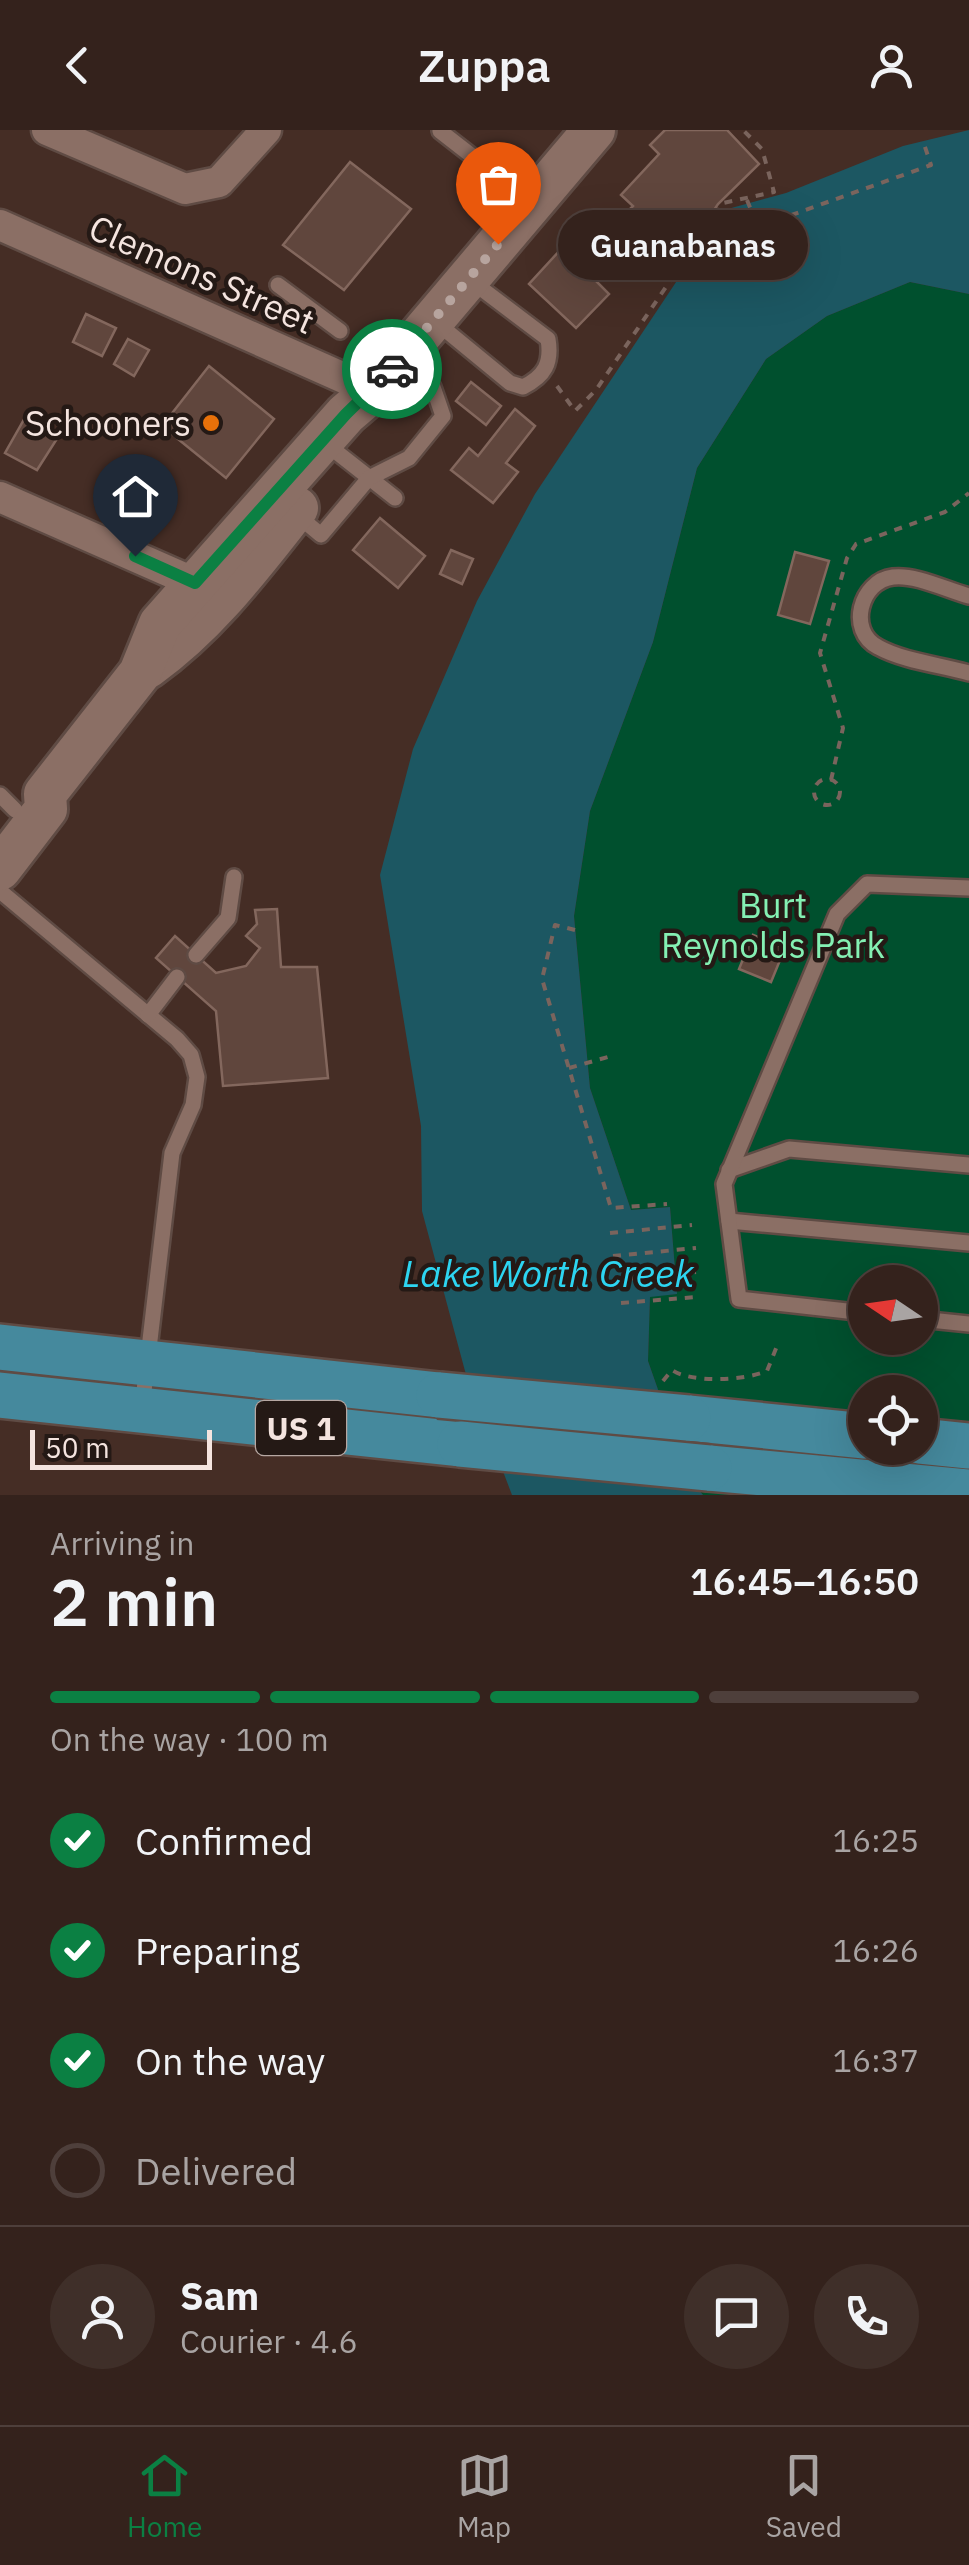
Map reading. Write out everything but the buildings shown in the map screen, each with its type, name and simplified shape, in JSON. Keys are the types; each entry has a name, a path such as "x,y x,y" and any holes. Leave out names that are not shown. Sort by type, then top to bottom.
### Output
{"main road":[{"name":"US 1","path":"0,1347 848,1434"},
{"name":"US 1","path":"0,1394 142,1412 969,1492"},
{"path":"938,1443 969,1446"}],"street":[{"path":"47,130 185,189 219,182 266,130"},
{"path":"211,590 346,414 387,375 594,130"},
{"name":"Clemons Street","path":"0,225 387,375"},
{"path":"15,807 140,673 160,624 211,590 294,512 354,466 358,430 387,375"},
{"path":"0,497 211,590"},
{"path":"0,869 46,809 15,807"}],"lane":[{"path":"440,131 482,163 504,162 540,193"},
{"path":"434,320 510,383 523,387 546,370 551,356 548,339 468,279"},
{"path":"278,285 340,331"},
{"path":"354,466 409,458 443,416 433,387 387,375"},
{"path":"354,466 395,498"},
{"path":"969,596 896,576 876,582 865,596 860,616 862,632 877,647 969,672"},
{"path":"196,955 228,918 234,877"},
{"path":"848,1311 739,1299 724,1184 837,914 867,884 969,888"},
{"path":"0,891 148,1014 191,1055 197,1076 194,1105 172,1153 142,1412"},
{"path":"148,1014 177,977"},
{"path":"729,1170 788,1150 969,1165"},
{"path":"729,1220 969,1243"},
{"path":"938,1321 969,1324"}],"path":[{"path":"546,370 575,411 596,390 724,202 774,192 762,149 743,130"},
{"path":"747,198 758,228 932,165 923,141"},
{"path":"831,780 839,787 839,797 832,804 822,804 814,788 831,780"},
{"path":"576,930 555,925 542,979 611,1208 667,1204"},
{"path":"569,1068 615,1055"},
{"path":"610,1233 692,1225"},
{"path":"613,1256 696,1248"},
{"path":"615,1280 696,1272"},
{"path":"621,1303 698,1297"}],"green space":[{"name":"Burt Reynolds Park","path":"910,282 969,294 969,1495 703,1495 689,1478 648,1361 650,1296 677,1294 670,1207 631,1210 590,1088 574,916 590,811 653,642 697,468 766,359 827,316"}],"water":[{"name":"Lake Worth Creek","path":"969,130 969,294 910,282 827,316 766,359 697,468 653,642 590,811 574,916 590,1088 631,1210 670,1207 677,1294 650,1297 648,1361 689,1478 703,1495 512,1495 465,1371 422,1211 421,1126 380,875 413,749 477,601 535,494 724,210 786,193 903,146"}],"way so far":[{"path":"392,369 498,244"}],"place":[{"name":"Guanabanas","path":"498,244"},
{"name":"Schooners","path":"211,423"}],"route":[{"path":"135,556 195,583 346,414 392,369"}]}
